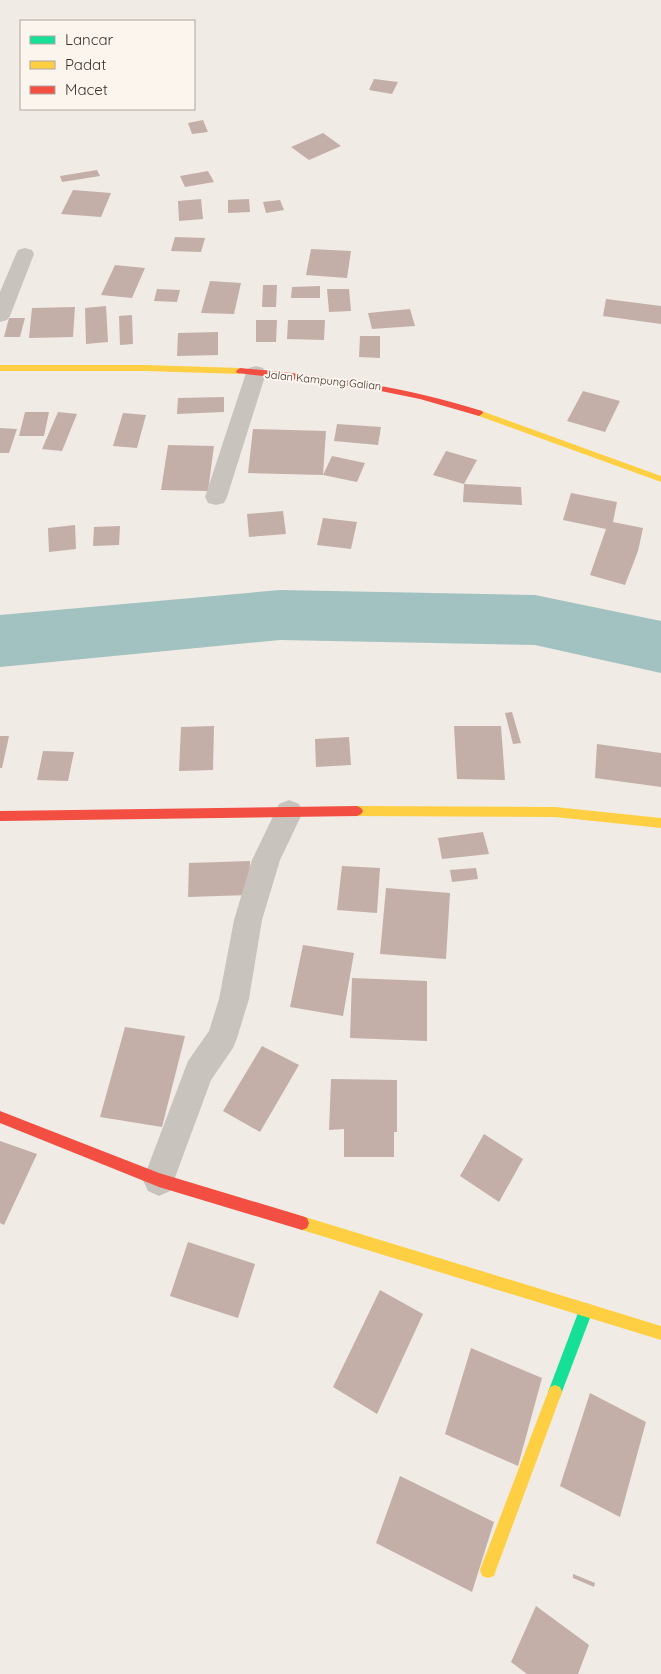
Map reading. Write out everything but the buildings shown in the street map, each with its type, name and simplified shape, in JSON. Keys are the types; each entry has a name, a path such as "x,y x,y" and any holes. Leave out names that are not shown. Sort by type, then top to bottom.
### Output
{"street":[{"path":"0,316 25,254"},
{"name":"Jalan Kampung Galian","path":"0,368 199,369 334,380 386,387 428,397 498,419 661,479"},
{"path":"216,497 256,373"},
{"path":"0,816 401,810 555,812 661,823"},
{"path":"159,1180 200,1072 222,1038 234,999 248,920 266,860 288,812"},
{"path":"0,1117 159,1180 661,1334"},
{"path":"488,1570 586,1310"}],"waterway":[{"path":"0,641 280,615 535,620 661,647"}],"traffic: fast":[{"path":"555,1392 586,1310"}],"traffic: slow":[{"path":"0,368 145,368 240,371"},
{"path":"479,413 661,479"},
{"path":"357,811 555,812 661,823"},
{"path":"302,1223 661,1333"},
{"path":"488,1570 555,1392"}],"traffic: jam":[{"path":"240,371 301,376 391,389 479,413"},
{"path":"0,816 357,811"},
{"path":"0,1117 159,1180 302,1223"}]}
